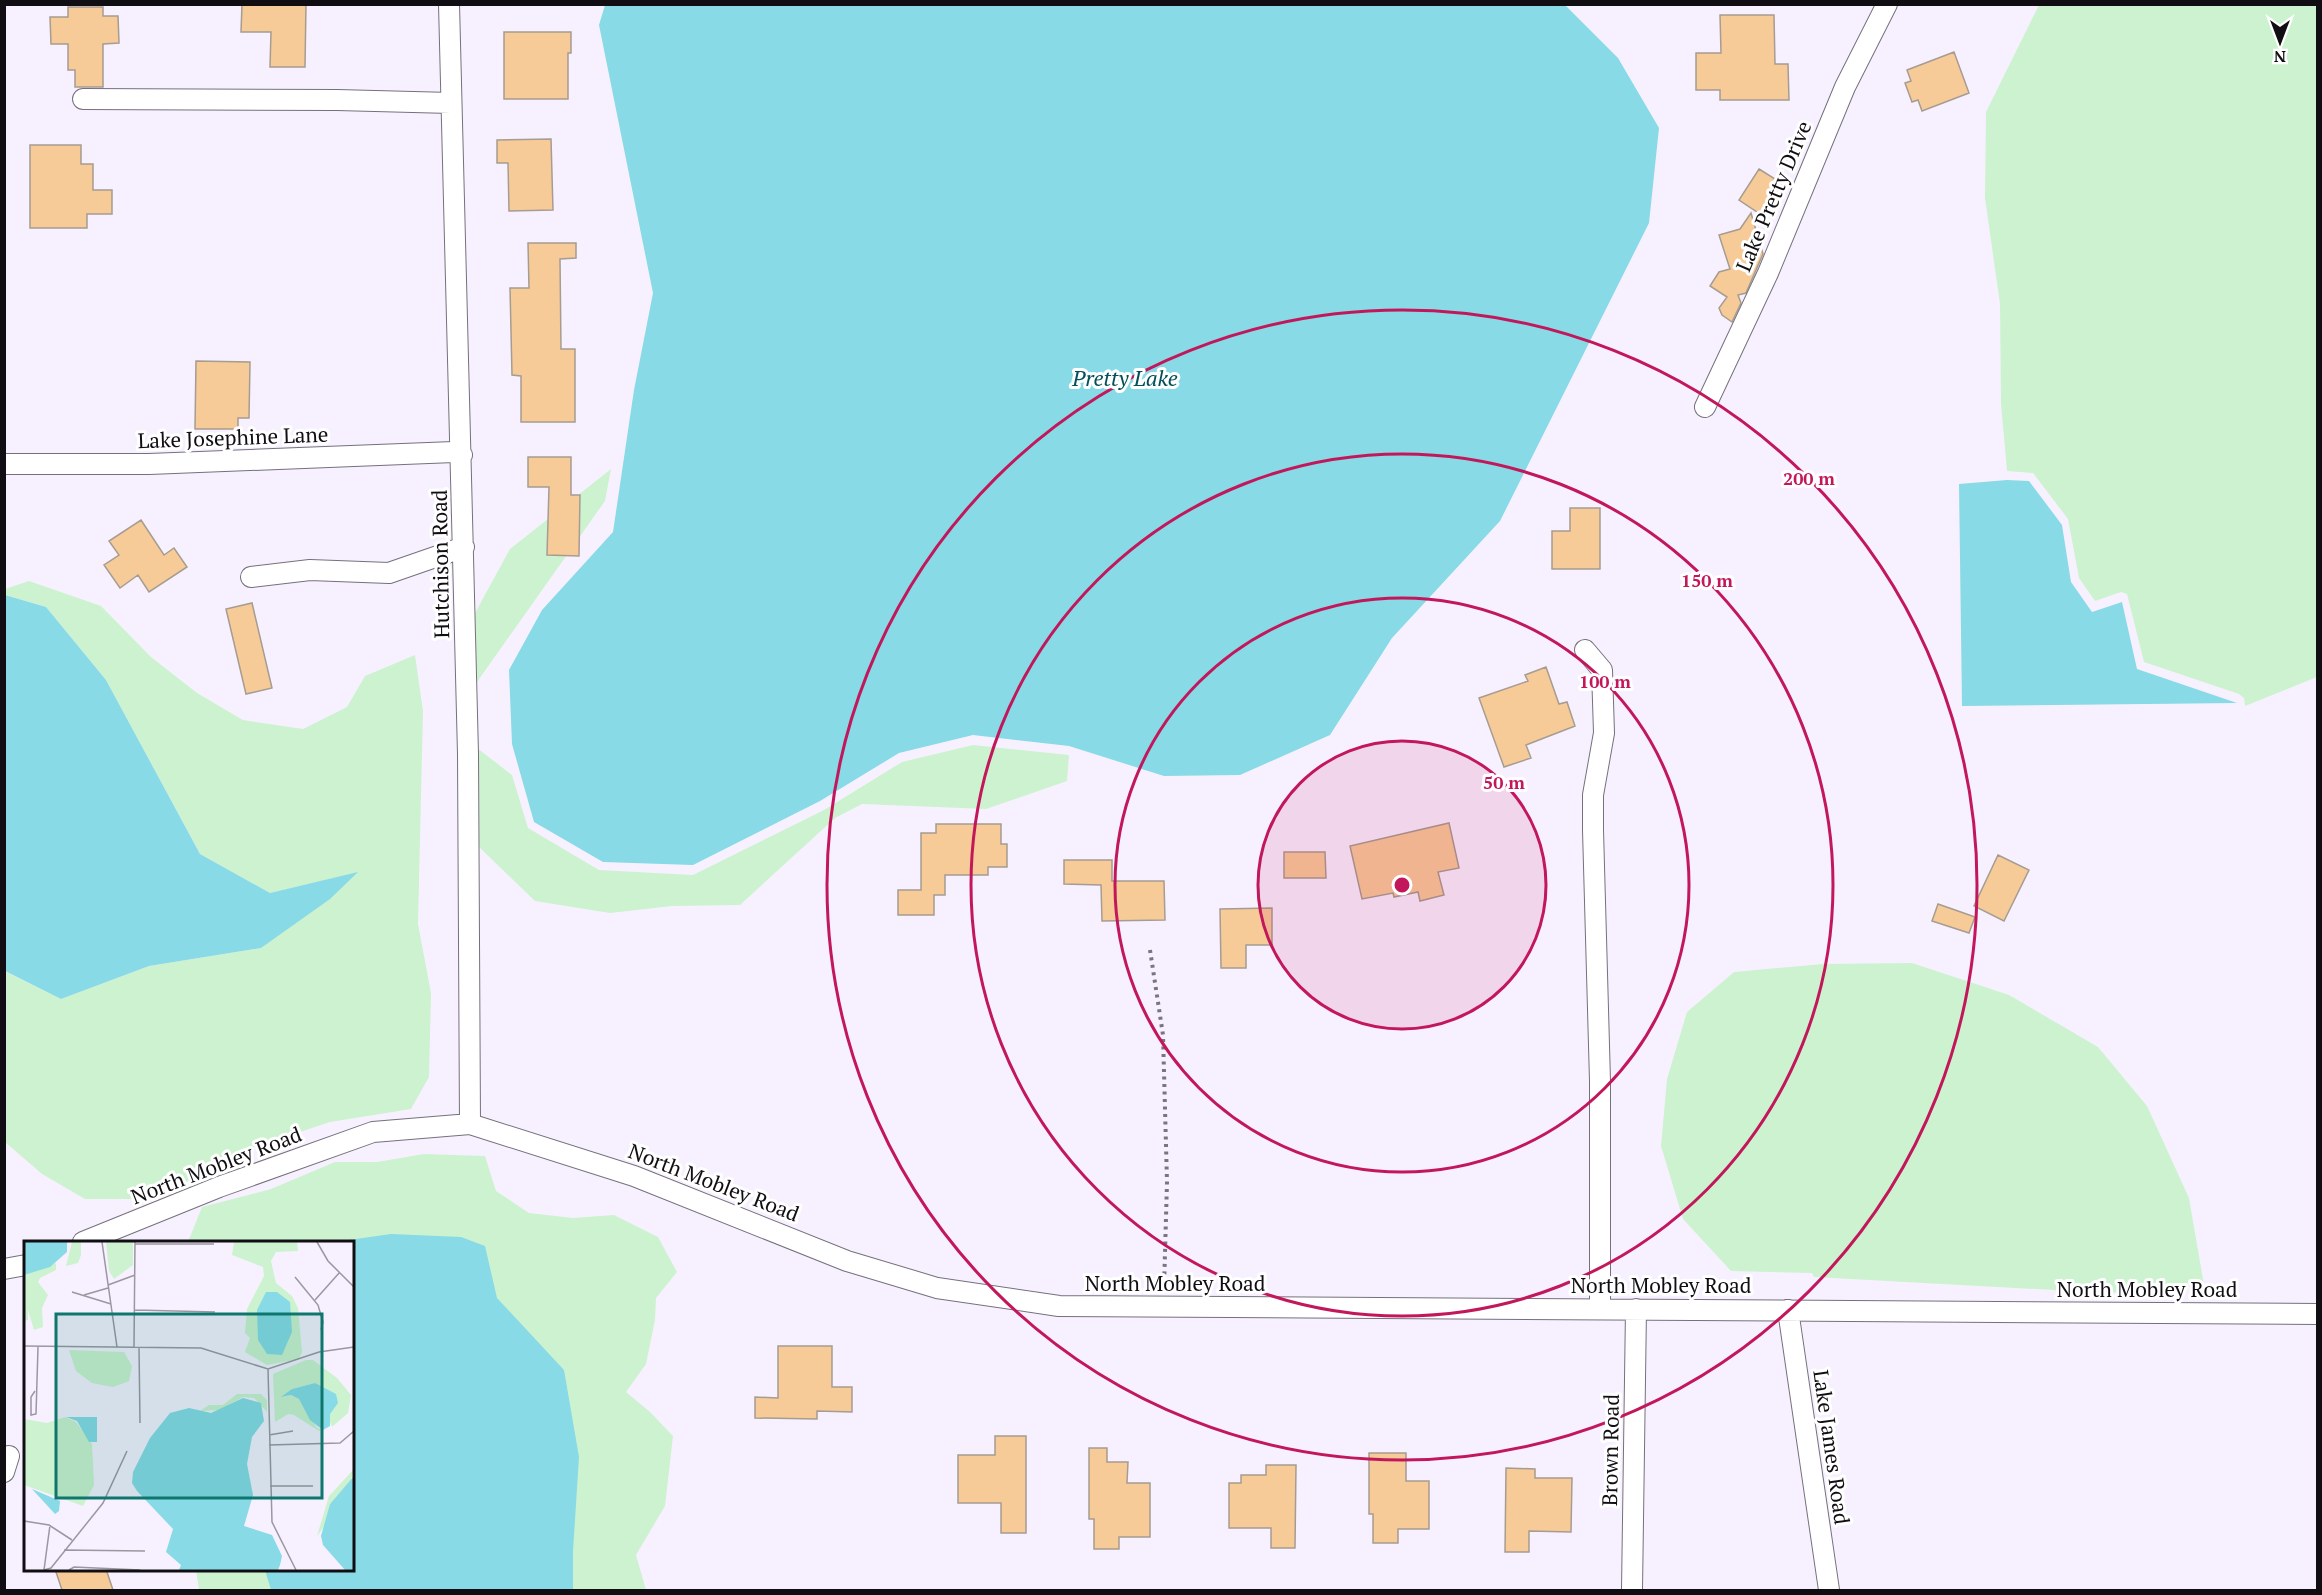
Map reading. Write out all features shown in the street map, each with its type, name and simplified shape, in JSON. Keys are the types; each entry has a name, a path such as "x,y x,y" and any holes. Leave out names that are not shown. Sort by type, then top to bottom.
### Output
{"street":[{"name":"Hutchison Road","path":"448,4 464,547 468,754 470,1124"},
{"name":"Lake Pretty Drive","path":"1705,407 1768,273 1845,87 1887,4"},
{"path":"83,99 452,103"},
{"name":"Lake Josephine Lane","path":"4,465 149,464 454,452 462,455"},
{"path":"251,577 310,570 389,573 464,547"},
{"path":"1585,650 1602,670 1604,733 1593,795 1600,1081 1600,1309"},
{"name":"North Mobley Road","path":"85,1241 219,1187 373,1132 470,1124 634,1176 848,1261 937,1288 1059,1306 2318,1314"},
{"path":"4,1269 24,1265"},
{"name":"Brown Road","path":"1632,1590 1636,1309"},
{"name":"Lake James Road","path":"1788,1310 1829,1590"}],"path":[{"path":"1150,950 1163,1035 1167,1182 1163,1307"}],"green space":[{"path":"2039,5 2317,5 2317,677 2245,706 2244,698 2239,694 2144,662 2127,594 2121,592 2095,601 2079,578 2068,519 2033,473 2007,471 2001,404 2000,304 1985,198 1986,112"},
{"path":"611,469 605,501 477,682 476,689 475,613 510,549"},
{"path":"29,581 101,606 151,657 197,693 243,720 303,729 347,707 365,676 415,655 423,711 418,924 431,993 429,1077 411,1109 330,1122 255,1147 188,1181 141,1199 85,1199 42,1174 5,1142 4,971 61,999 149,966 261,948 356,873 270,893 200,854 106,680 46,607 5,595 5,589"},
{"path":"973,745 1069,755 1067,781 986,809 862,804 835,818 740,905 672,906 610,913 535,901 478,846 477,748 512,775 528,828 599,870 693,875 824,810 902,762"},
{"path":"1912,963 2009,995 2098,1047 2147,1106 2189,1198 2204,1285 2108,1293 1814,1277 1812,1273 1731,1271 1683,1219 1661,1146 1667,1079 1687,1012 1734,972 1823,964"},
{"path":"424,1154 485,1156 496,1191 529,1213 573,1218 614,1215 658,1237 677,1272 656,1298 655,1320 646,1364 626,1392 650,1412 673,1436 665,1506 636,1555 646,1590 199,1590 196,1571 354,1571 354,1241 188,1241 202,1207 271,1189 335,1162 377,1162"}],"water":[{"name":"Pretty Lake","path":"605,5 1565,5 1618,58 1659,128 1649,223 1500,521 1392,638 1330,735 1240,775 1164,776 1069,746 973,735 899,753 820,801 693,865 603,862 534,822 512,744 509,670 542,610 613,532 634,390 653,293 599,25"},
{"path":"2007,480 2029,481 2062,525 2071,582 2092,612 2122,602 2137,669 2237,703 1962,706 1959,484"},
{"path":"5,595 46,607 106,680 200,854 270,893 358,872 330,899 261,948 149,966 61,999 5,971"},
{"path":"391,1234 461,1237 485,1246 497,1298 564,1370 579,1457 573,1590 271,1590 265,1571 354,1571 354,1241 348,1241"}],"building":[{"path":"242,4 306,4 305,67 270,67 271,32 241,32"},
{"path":"68,7 103,7 103,16 118,16 119,43 103,44 103,87 75,87 75,70 68,70 68,44 51,44 50,17 68,17"},
{"path":"1720,15 1774,15 1775,64 1788,64 1789,100 1720,100 1720,90 1696,90 1696,53 1721,53"},
{"path":"504,32 571,32 571,53 568,53 568,99 504,99"},
{"path":"1954,52 1969,93 1922,111 1918,100 1912,102 1905,83 1911,81 1907,70"},
{"path":"551,139 553,210 509,211 508,163 497,163 497,140"},
{"path":"30,145 81,145 81,164 93,164 93,190 112,190 112,214 87,214 87,228 30,228"},
{"path":"1759,169 1783,184 1760,214 1739,200"},
{"path":"1751,213 1763,254 1746,293 1738,295 1741,303 1732,322 1722,315 1719,308 1727,297 1710,286 1719,272 1730,269 1719,235 1740,229"},
{"path":"528,243 576,243 576,258 560,259 561,349 575,349 575,422 521,422 521,376 512,375 510,288 529,288"},
{"path":"196,361 250,362 249,418 238,418 238,429 195,429"},
{"path":"528,457 571,457 571,495 580,495 579,556 547,555 549,487 528,487"},
{"path":"1570,508 1600,508 1600,569 1552,569 1552,531 1570,531"},
{"path":"141,520 164,555 174,548 187,567 149,592 138,575 120,588 104,565 119,555 109,541"},
{"path":"252,603 272,688 246,694 226,609"},
{"path":"1546,667 1559,704 1567,702 1575,726 1526,745 1531,758 1504,767 1479,698 1528,681 1525,675"},
{"path":"1449,823 1459,868 1438,872 1444,895 1420,901 1418,892 1394,897 1393,893 1362,899 1350,846"},
{"path":"936,824 1001,824 1001,844 1007,844 1007,867 988,867 988,875 945,875 945,895 934,895 934,915 898,915 898,890 921,890 921,833 936,833"},
{"path":"1284,852 1325,852 1326,878 1284,878"},
{"path":"1998,855 2029,870 2004,921 1974,906"},
{"path":"1064,860 1112,860 1112,881 1164,881 1165,920 1102,921 1101,885 1064,884"},
{"path":"1938,904 1975,917 1969,933 1932,921"},
{"path":"1272,908 1272,945 1246,945 1246,968 1221,968 1220,909"},
{"path":"778,1346 832,1346 832,1387 852,1387 852,1412 817,1411 817,1419 755,1418 755,1397 778,1398"},
{"path":"995,1436 1026,1436 1026,1533 1001,1533 1001,1503 958,1503 958,1455 995,1455"},
{"path":"1089,1448 1107,1448 1107,1462 1128,1462 1127,1483 1150,1483 1150,1537 1119,1537 1119,1549 1094,1549 1094,1519 1089,1519"},
{"path":"1369,1453 1406,1453 1406,1481 1429,1481 1429,1529 1398,1529 1398,1543 1373,1543 1373,1514 1369,1514"},
{"path":"1266,1465 1296,1465 1295,1548 1271,1548 1271,1528 1229,1528 1229,1483 1241,1483 1241,1475 1266,1475"},
{"path":"1506,1468 1535,1469 1535,1478 1572,1478 1571,1532 1529,1531 1529,1552 1505,1552"},
{"path":"56,1571 107,1571 113,1590 62,1590"}]}
